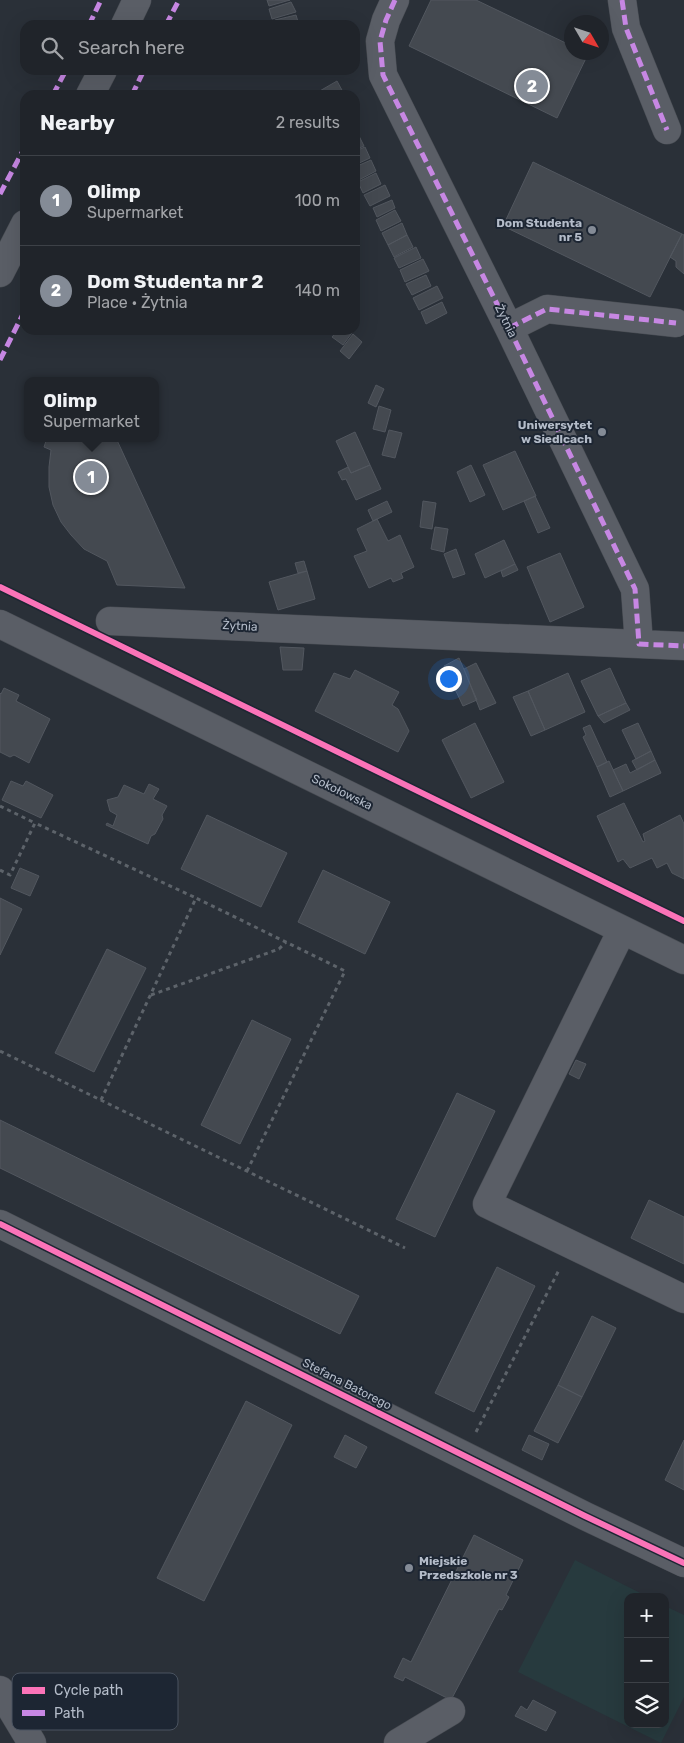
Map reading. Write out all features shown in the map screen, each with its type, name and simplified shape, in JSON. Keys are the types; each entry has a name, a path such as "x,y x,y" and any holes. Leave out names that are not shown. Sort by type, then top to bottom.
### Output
{"street":[{"path":"127,20 137,0"},
{"name":"Żytnia","path":"395,0 386,20 380,41 383,75 509,328 635,589 639,644"},
{"path":"622,0 626,28 667,130"},
{"path":"92,90 100,75"},
{"path":"0,274 20,234"},
{"path":"509,328 547,309 676,323"},
{"name":"Żytnia","path":"110,620 684,646"},
{"name":"Sokołowska","path":"0,624 684,960"},
{"path":"622,930 487,1204 684,1299"},
{"name":"Stefana Batorego","path":"0,1224 585,1516 684,1563"},
{"path":"0,1690 12,1710"},
{"path":"398,1743 450,1710"},
{"path":"24,1730 32,1743"}],"path":[{"path":"0,806 196,898 345,971 247,1171"},
{"path":"0,870 10,875 35,823"},
{"path":"102,1100 196,898"},
{"path":"151,996 279,949 286,942"},
{"path":"0,1051 405,1248"},
{"path":"475,1434 572,1245"}],"green space":[{"path":"575,1560 640,1593 624,1593 624,1725 518,1672"},
{"path":"669,1608 684,1615 684,1697 669,1727"},
{"path":"631,1728 668,1728 661,1743"}],"building":[{"path":"267,0 290,0 269,6"},
{"path":"431,0 476,0 564,42 564,60 585,60 557,118 409,46"},
{"path":"291,2 296,12 272,19 269,9"},
{"path":"296,15 298,20 275,20"},
{"path":"337,81 342,90 321,90"},
{"path":"360,138 364,146 360,148"},
{"path":"365,147 370,158 360,163 360,149"},
{"path":"371,160 376,171 360,179 360,165"},
{"name":"Dom Studenta nr 5","path":"533,162 682,234 650,297 503,226"},
{"path":"376,173 381,184 363,193 360,181"},
{"path":"385,185 390,196 370,206 364,195"},
{"path":"392,200 395,208 377,217 373,208"},
{"path":"395,210 401,221 381,231 376,220"},
{"path":"402,223 407,235 388,245 382,233"},
{"path":"682,234 684,235 684,274 676,267 676,261 670,257"},
{"path":"407,235 413,247 394,257 388,245"},
{"path":"416,247 421,258 399,268 394,258"},
{"path":"423,259 429,271 405,282 400,270"},
{"path":"426,275 431,286 412,295 406,284"},
{"path":"437,286 443,298 419,310 413,298"},
{"path":"442,302 447,313 426,324 421,312"},
{"path":"334,335 350,335 343,345 332,337"},
{"path":"352,335 362,342 349,359 340,351"},
{"path":"376,385 384,389 376,407 368,403"},
{"path":"379,406 391,410 385,432 373,429"},
{"path":"389,430 402,433 395,458 382,455"},
{"path":"355,432 370,465 351,473 336,441"},
{"path":"46,442 118,442 185,588 117,585 107,561 84,549 61,522 53,505 49,487 51,450 44,447"},
{"path":"515,451 536,496 503,510 483,465"},
{"path":"370,465 381,489 356,500 346,479 342,480 338,472 348,467 351,473"},
{"path":"471,465 485,495 470,502 457,472"},
{"path":"535,496 550,528 538,533 524,501"},
{"path":"387,501 392,512 373,521 368,510"},
{"path":"423,501 436,503 432,529 420,527"},
{"path":"377,519 388,541 400,535 414,567 401,573 403,578 393,582 391,578 369,588 354,556 367,551 357,529"},
{"path":"435,527 448,529 444,552 431,549"},
{"path":"504,540 515,564 485,578 475,554"},
{"path":"456,549 465,574 453,578 444,554"},
{"path":"560,553 584,607 550,622 527,567"},
{"path":"304,561 307,571 298,573 295,563"},
{"path":"515,564 518,570 503,577 501,571"},
{"path":"307,571 315,599 278,610 269,582"},
{"path":"280,647 304,648 302,670 283,670"},
{"path":"459,658 477,700 463,706 444,666"},
{"path":"476,663 496,703 480,710 464,669"},
{"path":"610,668 626,703 598,716 581,681"},
{"path":"355,670 399,692 392,705 398,709 409,731 398,752 315,711 334,673 350,679"},
{"path":"568,673 585,712 545,730 528,691"},
{"path":"4,688 19,695 16,701 50,719 29,763 14,755 10,757 0,752 0,693"},
{"path":"528,691 545,730 531,736 513,697"},
{"path":"626,703 630,710 604,723 598,716"},
{"path":"475,723 504,782 471,798 442,740"},
{"path":"638,723 651,751 636,759 622,730"},
{"path":"590,725 607,762 597,767 583,737 586,735 583,728"},
{"path":"651,751 655,760 637,770 632,761"},
{"path":"655,760 661,773 623,791 613,770 626,764 630,773"},
{"path":"609,761 623,791 610,797 597,767"},
{"path":"11,781 23,786 26,781 53,795 41,818 2,800"},
{"path":"149,784 159,789 153,799 167,806 162,815 163,819 155,834 151,836 148,844 106,825 107,823 113,826 117,815 110,811 107,800 118,797 124,785 144,794"},
{"path":"624,803 643,842 645,841 643,834 680,815 684,824 684,879 672,873 667,863 657,868 652,858 630,868 623,859 618,862 597,816"},
{"path":"207,815 287,853 261,907 181,869"},
{"path":"20,868 39,876 30,896 11,888"},
{"path":"323,870 390,902 365,954 298,922"},
{"path":"0,898 22,909 0,955"},
{"path":"107,949 146,968 94,1072 55,1053"},
{"path":"252,1020 291,1039 240,1144 201,1125"},
{"path":"576,1060 586,1064 579,1079 569,1074"},
{"path":"457,1093 495,1111 435,1237 396,1219"},
{"path":"0,1120 359,1296 340,1334 0,1168"},
{"path":"649,1200 684,1217 684,1264 631,1238"},
{"path":"497,1267 535,1286 474,1412 435,1393"},
{"path":"592,1316 616,1328 582,1397 558,1385"},
{"path":"558,1385 582,1397 558,1443 534,1431"},
{"path":"246,1401 292,1425 204,1601 157,1578"},
{"path":"345,1435 367,1447 356,1468 334,1457"},
{"path":"529,1435 549,1444 542,1460 522,1450"},
{"path":"684,1440 684,1490 665,1480"},
{"path":"474,1535 523,1560 506,1595 509,1597 502,1610 499,1609 451,1700 405,1677 403,1681 394,1677 403,1658 411,1662"},
{"path":"533,1700 556,1712 546,1731 515,1716 521,1706 527,1710"}],"marked path":[{"path":"91,20 101,0"},
{"path":"169,20 179,0"},
{"path":"395,0 386,20 380,41 383,75 509,328 635,589 639,644 684,646"},
{"path":"622,0 626,28 667,130"},
{"path":"56,90 63,75"},
{"path":"134,90 142,75"},
{"path":"0,194 20,156"},
{"path":"509,328 547,309 676,323"},
{"path":"0,360 20,320"}],"cycle path":[{"path":"0,587 684,921"},
{"path":"0,1224 585,1516 684,1563"}],"place":[{"name":"Dom Studenta nr 2","path":"532,86"},
{"name":"Dom Studenta nr 5","path":"592,230"},
{"name":"Uniwersytet w Siedlcach","path":"602,432"},
{"name":"Olimp","path":"91,477"},
{"name":"Miejskie Przedszkole nr 3","path":"409,1568"}]}
